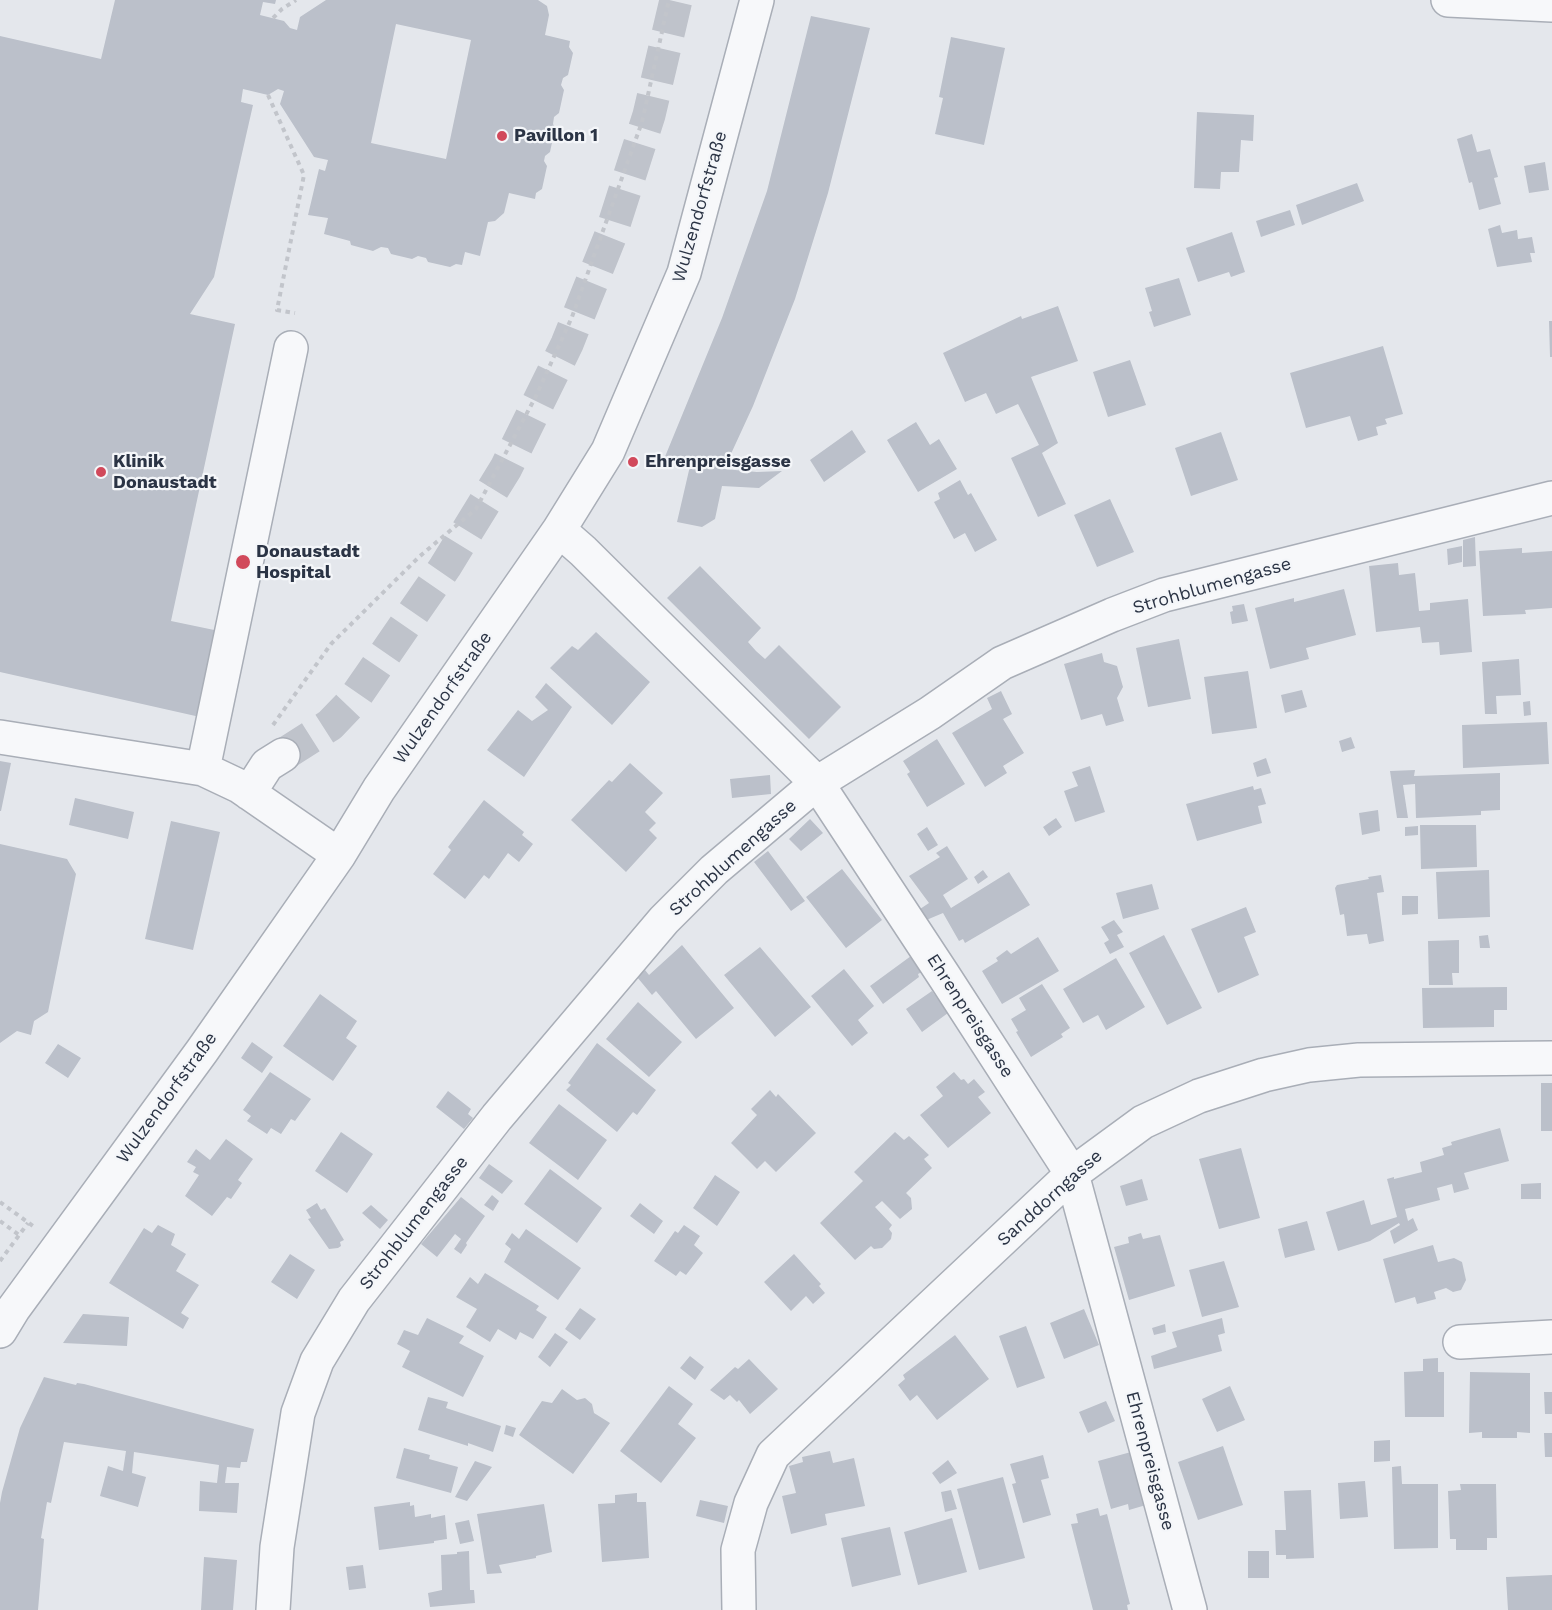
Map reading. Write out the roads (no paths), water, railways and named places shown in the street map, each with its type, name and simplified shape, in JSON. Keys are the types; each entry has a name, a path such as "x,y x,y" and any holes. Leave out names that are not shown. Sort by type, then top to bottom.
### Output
{"street":[{"name":"Wulzendorfstraße","path":"0,1331 14,1308 202,1051 339,855 379,789 559,530 608,451 684,273 757,0"},
{"path":"1448,0 1552,5"},
{"path":"203,769 291,348"},
{"name":"Strohblumengasse","path":"273,1610 277,1547 298,1413 317,1361 354,1300 497,1117 664,920 714,870 816,783 930,713 1002,663 1164,595 1552,498"},
{"name":"Ehrenpreisgasse","path":"559,530 583,551 816,783 1072,1174 1191,1610"},
{"path":"0,737 203,769 249,793 339,855"},
{"path":"249,793 267,765 277,741"},
{"name":"Sanddorngasse","path":"739,1610 738,1550 751,1503 773,1455 1072,1174 1143,1122 1199,1096 1264,1075 1309,1065 1359,1060 1552,1058"},
{"path":"1460,1342 1552,1337"}],"tunnel":[{"path":"283,755 330,725 352,702 445,567 506,468 567,344 610,237 649,115 676,0"}],"place":[{"name":"Pavillon 1","path":"502,136"},
{"name":"Ehrenpreisgasse","path":"633,462"},
{"name":"Klinik Donaustadt","path":"101,472"},
{"name":"Donaustadt Hospital","path":"243,562"}]}
